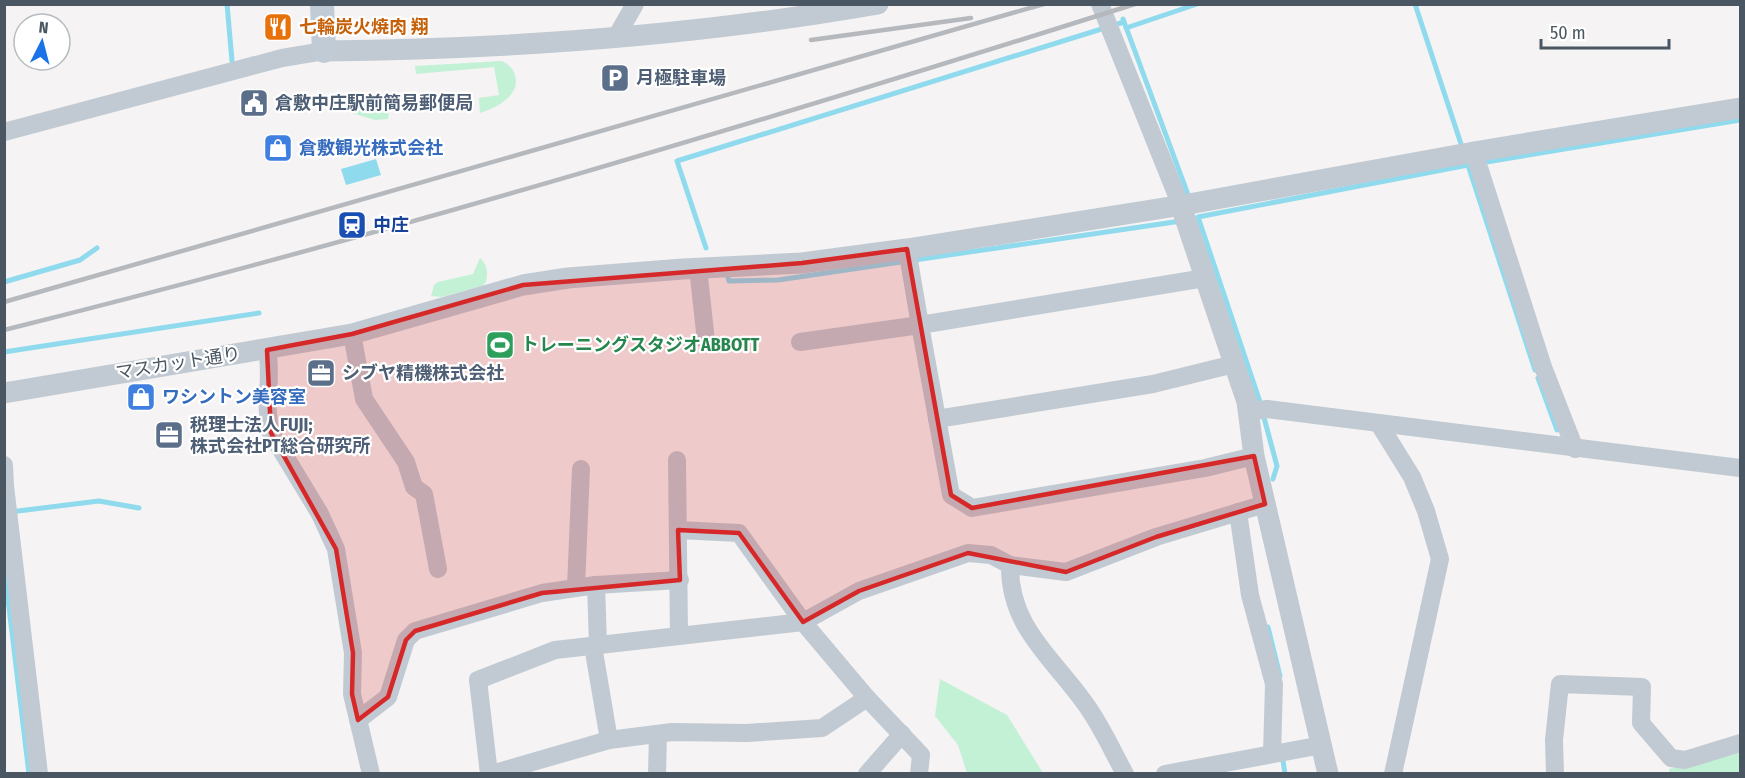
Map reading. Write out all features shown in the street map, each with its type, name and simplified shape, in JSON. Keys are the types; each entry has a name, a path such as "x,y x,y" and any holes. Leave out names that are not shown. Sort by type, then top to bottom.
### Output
{"main road":[{"path":"322,4 324,51"}],"street":[{"path":"615,39 635,4"},
{"path":"4,132 282,58 324,51 423,50 615,39 878,4"},
{"path":"1100,4 1188,211 1205,278 1234,364 1258,410 1254,456 1328,774"},
{"name":"マスカット通り","path":"4,393 352,334 523,285 568,278 698,268 909,258 1188,211 1740,108"},
{"path":"1472,157 1543,367 1575,449"},
{"path":"909,258 951,495 972,508 1205,468 1254,456"},
{"path":"698,268 706,341"},
{"path":"800,342 920,325 1205,278"},
{"path":"352,334 364,399 406,462 414,487 424,494 438,569"},
{"path":"267,350 270,362 267,418 271,433 320,514 336,549 353,653 352,694 371,774"},
{"path":"937,419 1153,384 1234,364"},
{"path":"1258,410 1740,468"},
{"path":"1379,424 1412,477 1426,511 1440,559 1393,774"},
{"path":"677,460 679,636"},
{"path":"4,465 39,774"},
{"path":"576,587 582,469"},
{"path":"867,698 822,729 658,734 609,740 490,774 478,680 555,650 803,622 859,591 968,554 991,555 1010,564 1066,572 1156,537 1265,504"},
{"path":"1238,512 1250,596 1274,684 1278,753"},
{"path":"678,530 739,533 803,622 867,698 921,755 919,774"},
{"path":"1010,564 1010,585 1014,604 1028,630 1051,662 1085,702 1125,774"},
{"path":"358,720 388,697 406,640 415,631 542,593 596,585 680,580"},
{"path":"596,585 596,645 609,740"},
{"path":"1555,774 1554,740 1560,684 1642,687 1641,723 1671,758 1686,760 1740,743"},
{"path":"657,774 658,734"},
{"path":"867,774 902,734"},
{"path":"1165,774 1322,745"}],"highlighted area":[{"path":"907,249 951,495 972,508 1254,456 1265,504 1156,537 1066,572 968,553 859,591 803,622 739,533 678,530 680,580 542,593 415,631 406,640 388,697 358,720 352,694 353,653 336,549 271,433 267,350 352,334 523,285 802,263"}],"green space":[{"path":"502,61 510,66 514,73 516,82 514,89 506,100 480,113 479,98 499,95 494,67 416,74 415,66"},
{"path":"354,93 390,102 388,119 375,120 342,110 342,97"},
{"path":"480,258 487,272 486,282 482,286 441,297 431,296 434,285 438,282 473,274"},
{"path":"940,679 1007,715 1043,773 967,773 958,745 935,716"},
{"path":"1740,749 1740,773 1669,774 1669,769"}],"water":[{"path":"376,159 381,175 346,185 341,169"}],"waterway":[{"path":"227,4 232,61"},
{"path":"1126,28 1197,4"},
{"path":"1415,4 1463,150"},
{"path":"1123,19 1190,200"},
{"path":"706,248 677,161 1124,22"},
{"path":"1273,479 1277,466 1259,399 1198,217 1468,165 1740,120"},
{"path":"1467,162 1535,370"},
{"path":"728,278 729,281 778,280 1181,221"},
{"path":"4,282 80,260 97,248"},
{"path":"4,352 259,313"},
{"path":"1538,378 1557,430"},
{"path":"10,512 99,501 139,508"},
{"path":"4,566 29,774"},
{"path":"1268,627 1280,676"},
{"path":"1282,754 1285,774"}],"railway":[{"path":"4,302 1044,4"},
{"path":"4,330 289,256 572,176 1135,4"},
{"path":"811,40 971,18"}],"place":[{"name":"七輪炭火焼肉 翔","path":"278,27"},
{"name":"月極駐車場","path":"615,78"},
{"name":"倉敷中庄駅前簡易郵便局","path":"254,103"},
{"name":"倉敷観光株式会社","path":"278,148"},
{"name":"中庄","path":"352,225"},
{"name":"トレーニングスタジオABBOTT","path":"500,345"},
{"name":"シブヤ精機株式会社","path":"321,373"},
{"name":"ワシントン美容室","path":"141,397"},
{"name":"税理士法人FUJI; 株式会社PT総合研究所","path":"169,435"}]}
